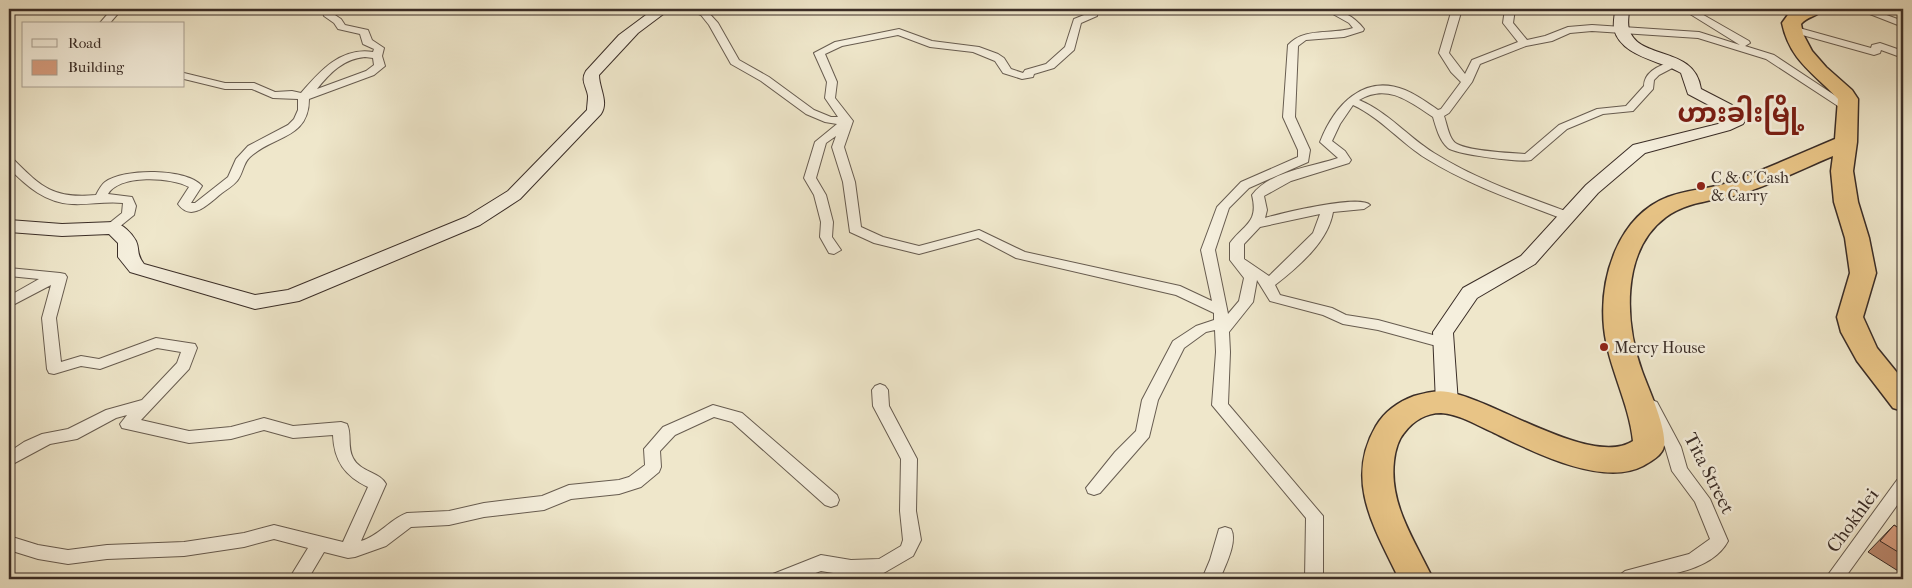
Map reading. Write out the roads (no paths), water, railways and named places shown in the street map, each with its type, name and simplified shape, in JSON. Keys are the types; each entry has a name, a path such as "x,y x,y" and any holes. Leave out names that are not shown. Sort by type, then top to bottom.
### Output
{"highway":[{"path":"1814,9 1794,19 1791,23 1805,56 1845,94 1848,108 1842,171 1846,202 1857,238 1863,273 1854,298 1850,317 1855,332 1867,354 1900,401"},
{"path":"1416,579 1383,510 1376,475 1385,438 1390,428 1399,418 1417,407 1432,403 1448,403 1572,452 1608,462 1635,458 1649,446 1649,437 1636,391 1626,367 1617,326 1618,288 1632,241 1638,230 1657,212 1676,202 1740,186 1846,142"}],"street":[{"path":"106,22 117,9"},
{"path":"185,76 202,82 225,86 254,86 273,95 304,96 370,73 380,66 377,56 379,48 367,42 364,32 341,27 338,21 327,14 328,9 310,9"},
{"path":"9,226 29,229 74,230 114,228 126,242 128,257 137,268 255,302 292,296 473,221 514,195 596,111 596,94 591,84 591,74 629,32 648,17 663,9"},
{"path":"692,9 704,13 713,23 727,44 735,62 766,79 778,91 810,112 829,120 847,121"},
{"path":"847,121 830,98 832,82 819,53 832,47 900,32 930,44 975,49 994,56 1000,60 1001,65 1007,71 1022,76 1050,66 1070,48 1077,21 1094,14 1093,9"},
{"path":"1314,579 1315,516 1220,405 1223,352 1221,322 1208,250 1223,207 1245,185 1304,159 1304,150 1288,117 1293,46 1303,37 1344,34 1359,29 1352,20 1329,9"},
{"path":"1457,9 1444,53 1454,70 1467,82"},
{"path":"1510,9 1508,22 1524,43"},
{"path":"1448,403 1443,332 1470,293 1528,260 1592,189 1639,149 1724,127 1737,121 1726,108 1694,92 1690,75 1682,66 1647,54 1630,44 1621,30 1622,9"},
{"path":"1687,9 1770,57 1848,108"},
{"path":"1862,9 1903,24"},
{"path":"1438,115 1445,111 1467,82 1476,62 1524,43 1548,39 1568,30 1592,28 1699,35 1770,57"},
{"path":"1792,29 1874,52 1876,47 1880,46 1903,55"},
{"path":"101,197 109,185 128,177 174,178 189,180 196,186 184,204 189,209 200,207 208,201 212,194 233,180 238,164 244,155 253,148 276,138 294,127 302,115 305,104 304,96 325,73 346,57 364,53 377,56"},
{"path":"1094,488 1143,433 1150,400 1178,345 1202,329 1221,322 1246,302 1251,278 1237,260 1237,242 1256,224 1262,207 1258,195 1266,187 1279,180 1344,160 1341,153 1326,142 1332,126 1355,97 1386,89 1406,96 1438,115 1446,140 1453,147 1493,155 1527,158 1563,127 1601,111 1629,109 1649,87 1649,80 1655,73 1675,64"},
{"path":"1352,101 1380,114 1420,150 1464,175 1567,216"},
{"path":"834,250 826,237 827,222 820,195 810,178 821,142 847,121"},
{"path":"847,121 838,147 849,182 855,229 879,240 919,250 979,234 1021,255 1180,291 1221,322"},
{"path":"9,162 29,183 51,196 64,200 101,197 128,200 130,206 128,215 108,229"},
{"path":"1256,224 1294,213 1364,205"},
{"path":"1269,283 1321,232 1325,221 1326,208"},
{"path":"1241,265 1259,273 1269,283 1276,298 1327,311 1343,319 1378,324 1444,343"},
{"path":"9,272 60,277"},
{"path":"9,302 30,292 42,282 60,277"},
{"path":"60,277 49,318 54,369 81,361 100,364 156,344 190,348 184,365 128,424 189,436 231,433 264,424 293,432 341,428 341,451 354,474 378,484 348,550"},
{"path":"779,579 821,563 851,568 882,566 907,551 912,540 908,511 909,459 881,406 880,390"},
{"name":"Tita Street","path":"1627,579 1656,569 1700,558 1712,551 1719,541 1702,499 1680,471 1673,447 1654,408 1648,400 1636,391"},
{"path":"9,460 30,446 48,438 71,435 111,414 146,403"},
{"path":"9,543 38,552 68,558 107,552 184,549 244,540 274,532 348,550 360,550 391,535 406,520 449,518 484,510 518,507 544,502 569,492 619,487 635,482 653,467 652,449 669,431 713,411 737,417 832,500"},
{"name":"Chokhlei","path":"1834,579 1903,485"},
{"path":"1211,579 1220,560 1225,534"},
{"path":"298,579 320,544"}],"place":[{"name":"C & C Cash & Carry","path":"1701,186"},
{"name":"Mercy House","path":"1604,347"}],"district":[{"name":"ဟားခါးမြို့","path":"1741,113"}]}
